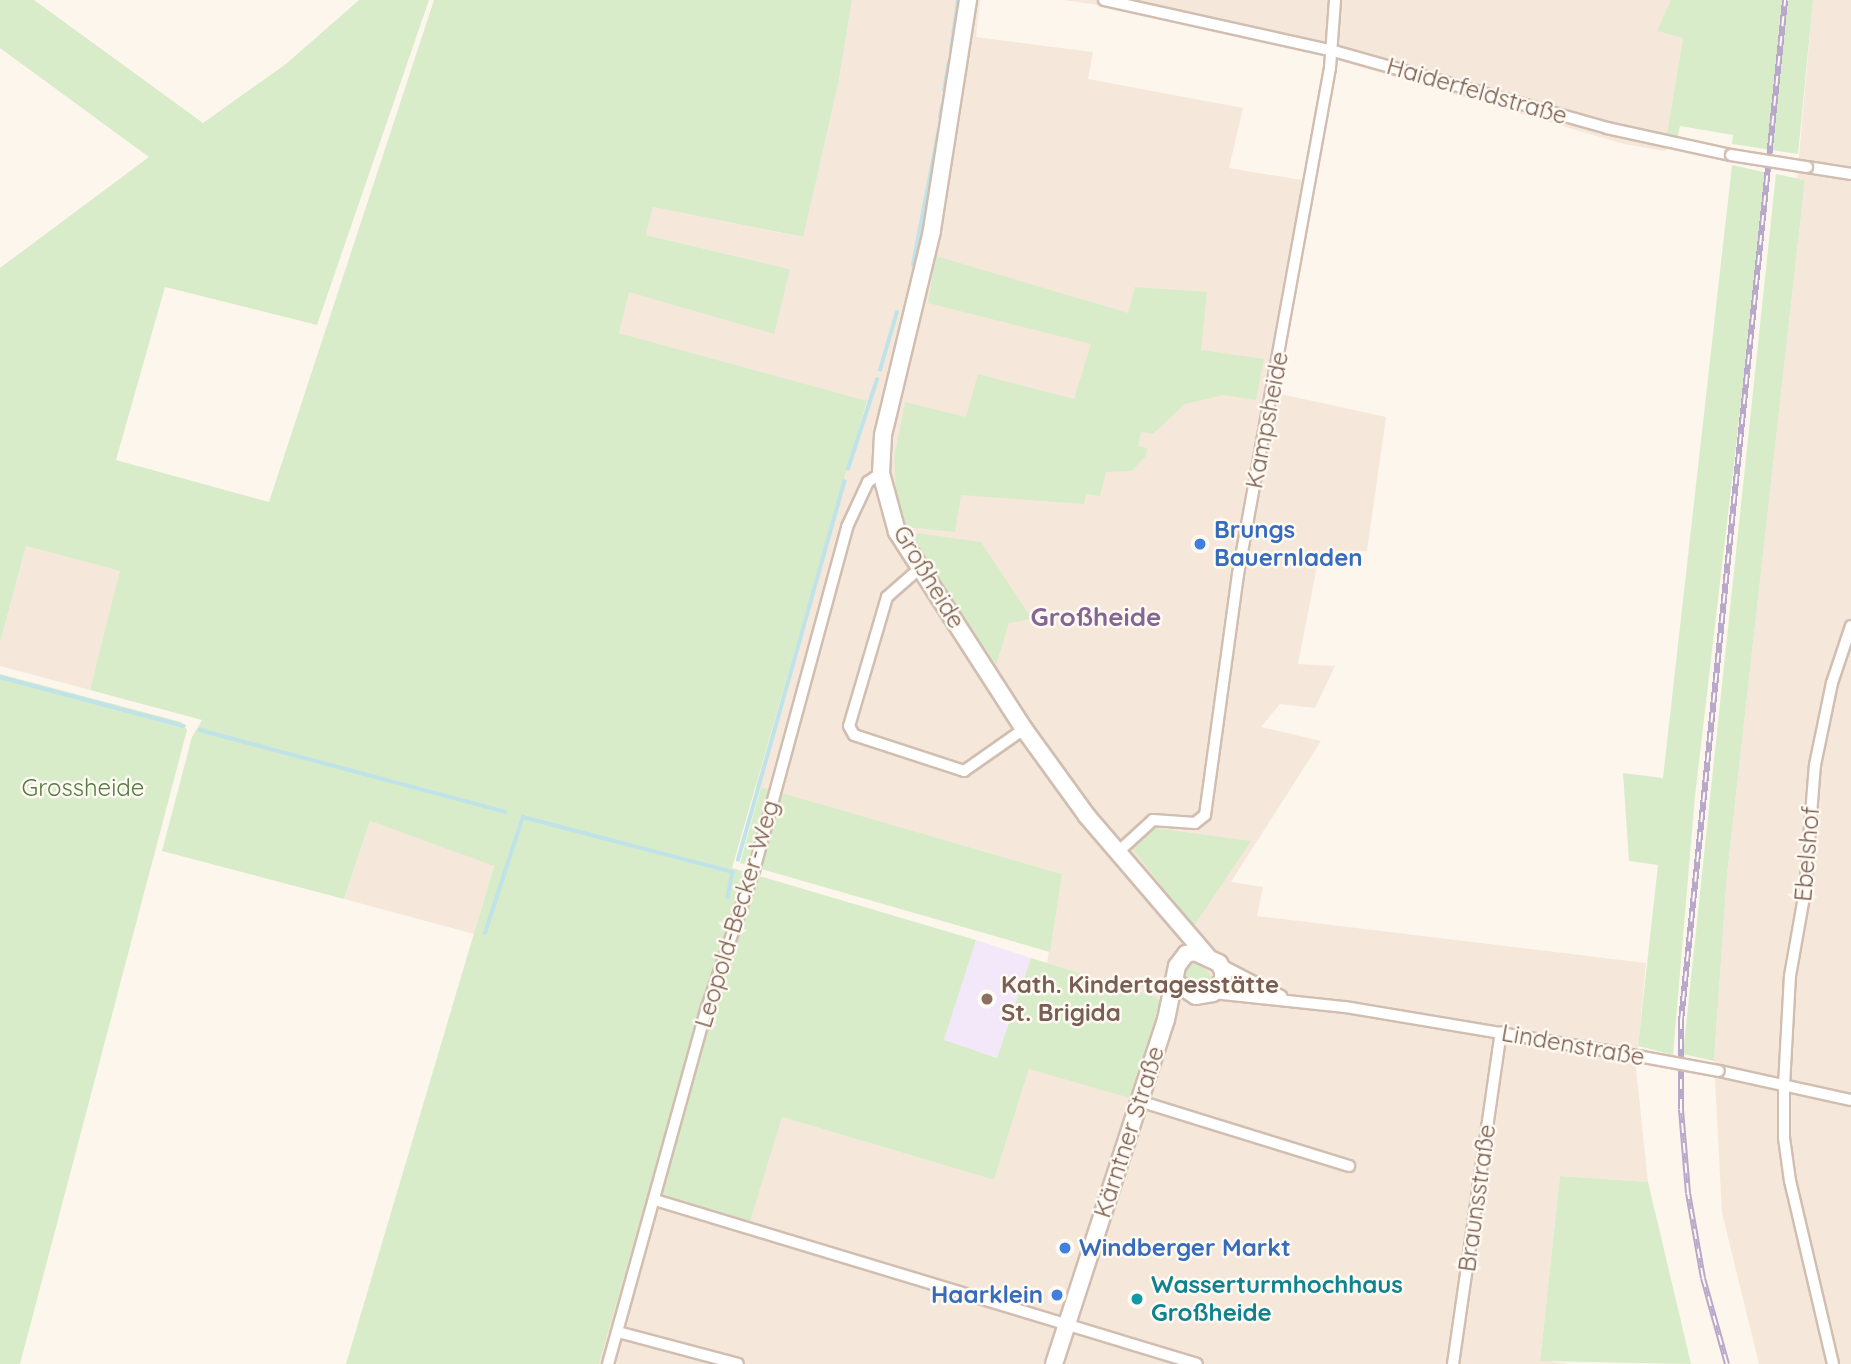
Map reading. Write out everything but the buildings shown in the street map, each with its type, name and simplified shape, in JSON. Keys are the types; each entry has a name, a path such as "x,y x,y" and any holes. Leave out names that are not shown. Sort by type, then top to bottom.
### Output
{"street":[{"name":"Großheide","path":"968,0 932,231 883,435 881,473 897,532 1024,729 1087,816 1213,959"},
{"name":"Haiderfeldstraße","path":"1104,0 1330,50 1607,128 1731,155 1851,174"},
{"name":"Kampsheide","path":"1119,851 1153,820 1195,824 1205,815 1238,574 1295,269 1330,50 1335,0"},
{"name":"Leopold-Becker-Weg","path":"608,1364 707,1008 754,870 847,527 868,482 881,473"},
{"path":"920,568 887,597 849,726 854,735 964,771 1024,729"},
{"name":"Ebelshof","path":"1833,1364 1790,1181 1784,1138 1784,1086 1789,989 1805,891 1815,765 1832,683 1851,626"},
{"name":"Großheide","path":"1180,924 1186,937 1186,954"},
{"path":"1186,954 1213,959 1223,980 1213,993 1196,996 1175,982 1177,966 1186,954"},
{"name":"Lindenstraße","path":"1213,959 1258,987 1293,1000"},
{"name":"Kärntner Straße","path":"1054,1364 1166,1020 1175,982"},
{"name":"Lindenstraße","path":"1213,993 1293,1000 1501,1032 1719,1071 1851,1100"},
{"name":"Kärntner Straße","path":"1166,1020 1196,996"},
{"name":"Braunsstraße","path":"1453,1364 1501,1032"},
{"path":"1139,1101 1349,1166"},
{"path":"654,1200 1197,1364"},
{"path":"618,1332 738,1364"}],"shaded area":[{"path":"852,0 980,0 976,37 1093,52 1088,79 1243,108 1229,168 1313,182 1276,393 1386,417 1367,551 1320,551 1298,664 1335,666 1315,708 1280,704 1261,727 1321,741 1231,882 1263,887 1257,916 1646,963 1636,1069 1648,1182 1560,1176 1540,1360 1569,1364 599,1364 649,1190 782,1117 994,1180 1029,1069 1157,997 1047,963 1062,874 756,786 867,402 619,333 628,292 790,269 646,235 653,207 802,237 839,80"},
{"path":"1064,0 1671,0 1658,31 1683,38 1664,151 1624,144 1323,56 1147,12"},
{"path":"1813,0 1851,0 1851,1364 1759,1364 1722,1213 1714,1061 1727,875 1805,180 1797,178"},
{"path":"26,546 121,571 90,690 0,666 0,643"},
{"path":"370,821 494,865 474,934 344,899"},
{"name":"Kath. Kindertagesstätte St. Brigida","path":"976,940 1031,958 998,1058 943,1041"}],"green space":[{"path":"0,0 34,0 203,123 286,64 359,0 429,0 317,325 165,287 116,460 269,502 434,0 852,0 839,80 803,237 653,207 646,235 790,269 774,334 629,292 619,333 867,401 732,868 976,940 944,1040 997,1058 1031,958 1157,997 1160,1002 1130,1098 1029,1069 994,1180 782,1117 750,1221 649,1191 599,1364 346,1364 494,866 370,821 344,899 162,851 192,737 202,720 90,690 120,571 26,546 0,643 0,268 149,157 0,48"},
{"path":"1671,0 1813,0 1798,154 1732,144 1733,135 1680,126 1677,140 1664,151 1683,38 1657,31"},
{"path":"1732,165 1768,173 1695,796 1673,1055 1638,1046 1658,865 1629,861 1623,773 1663,778"},
{"path":"1776,174 1805,180 1727,875 1714,1061 1683,1054"},
{"path":"936,256 1128,313 1135,287 1207,292 1201,350 1264,359 1256,400 1223,395 1185,404 1153,434 1141,432 1138,446 1147,448 1146,456 1131,471 1106,472 1100,496 1086,494 1084,504 961,495 955,532 906,527 896,493 894,458 905,402 966,417 978,374 1074,399 1091,344 928,303"},
{"path":"917,533 981,542 1032,619 1009,623 996,665 910,538"},
{"name":"Grossheide","path":"0,674 181,722 187,730 20,1364 0,1364"},
{"path":"761,787 1062,874 1050,952 740,863"},
{"path":"1155,828 1251,841 1194,926 1132,849"},
{"path":"1193,959 1198,960 1217,984 1187,987 1182,978"},
{"path":"1560,1176 1648,1182 1691,1364 1540,1361"}],"waterway":[{"path":"951,50 958,0"},
{"path":"944,90 949,62"},
{"path":"940,117 942,106"},
{"path":"913,265 939,129"},
{"path":"880,370 897,312"},
{"path":"848,469 877,380"},
{"path":"738,860 844,482"},
{"path":"0,677 184,726"},
{"path":"200,730 505,812"},
{"path":"485,933 523,817 733,872 728,898"}],"railway":[{"path":"1727,1364 1703,1278 1688,1193 1681,1109 1681,1021 1785,0"}],"place":[{"name":"Brungs Bauernladen","path":"1200,544"},
{"name":"Kath. Kindertagesstätte St. Brigida","path":"987,999"},
{"name":"Windberger Markt","path":"1065,1248"},
{"name":"Haarklein","path":"1057,1295"},
{"name":"Wasserturmhochhaus Großheide","path":"1137,1299"}],"district":[{"name":"Großheide","path":"1096,617"}]}
